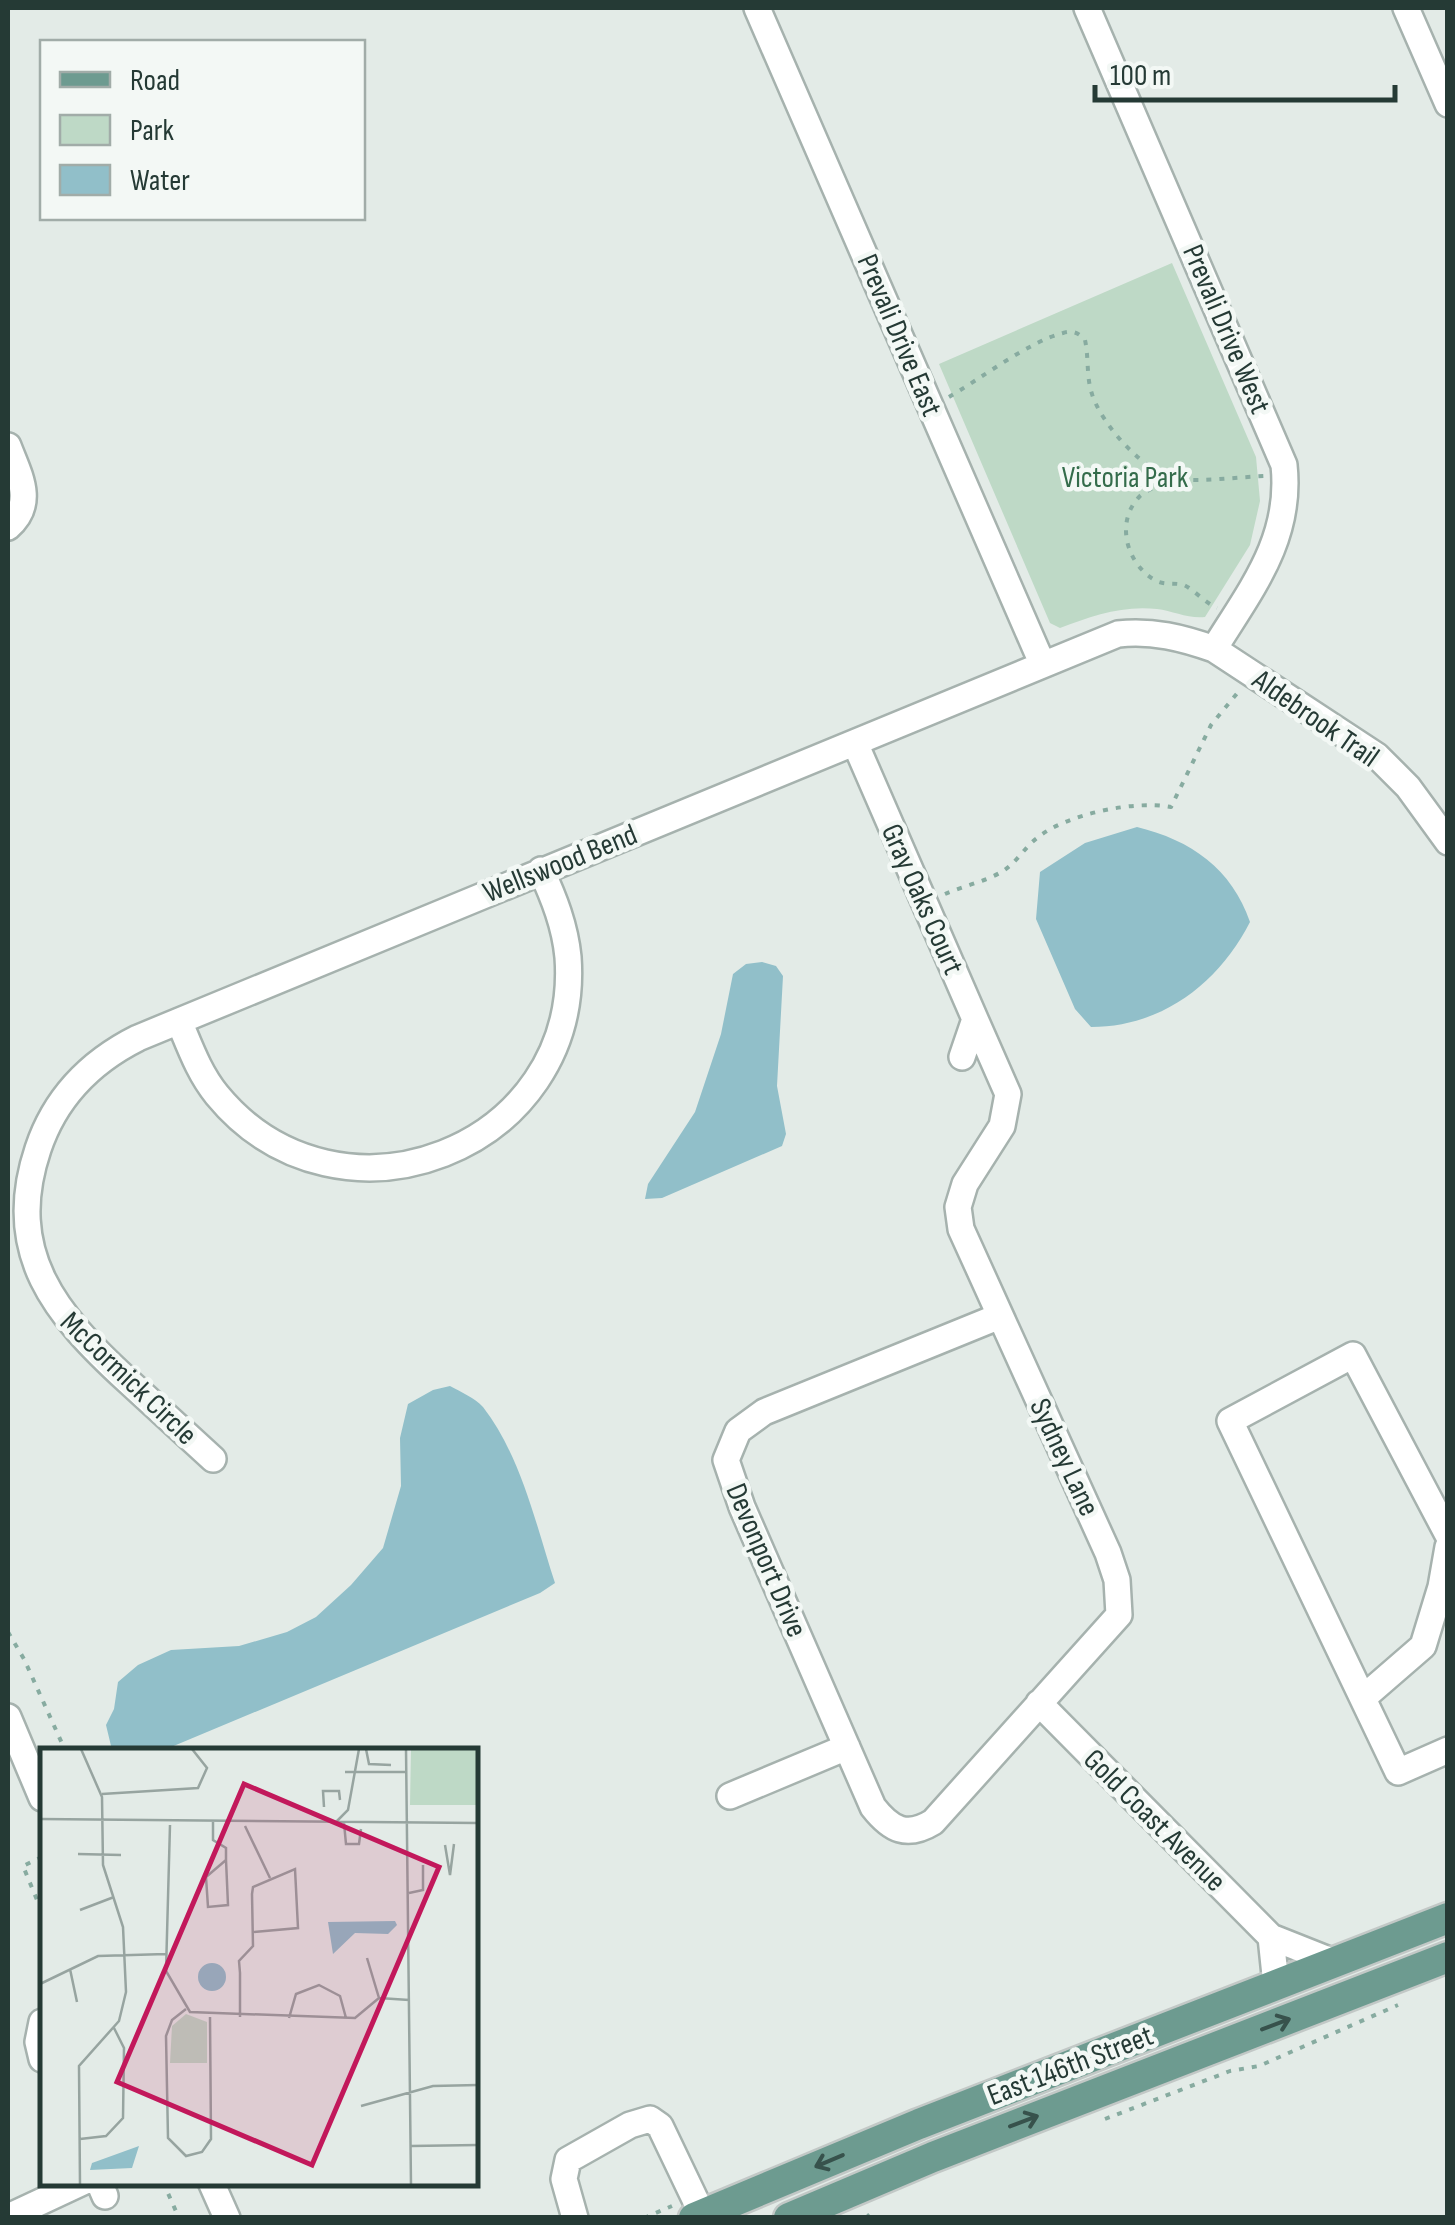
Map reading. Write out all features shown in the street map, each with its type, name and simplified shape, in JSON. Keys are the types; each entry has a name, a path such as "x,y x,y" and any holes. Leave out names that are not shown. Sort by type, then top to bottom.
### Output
{"main road":[{"name":"East 146th Street","path":"700,2216 919,2124 1448,1918"},
{"name":"East 146th Street","path":"791,2217 933,2157 1448,1957"}],"street":[{"name":"Prevali Drive East","path":"757,8 1042,663"},
{"name":"Prevali Drive West","path":"1087,8 1284,465 1284,511 1278,538 1214,649"},
{"path":"1406,8 1448,104"},
{"path":"8,446 25,496 21,512 8,527"},
{"name":"Wellswood Bend","path":"14,1240 42,1136 60,1102 104,1058 138,1038 1098,640 1135,632 1187,640 1214,649"},
{"name":"Aldebrook Trail","path":"1214,649 1377,756 1408,787 1448,842"},
{"name":"Gray Oaks Court","path":"855,743 975,1019"},
{"path":"179,1022 196,1062 218,1096 250,1127 280,1146 320,1162 356,1168 405,1166 442,1156 502,1119 529,1090 558,1038 566,1005 568,953 557,907 542,870"},
{"path":"962,1056 975,1019"},
{"name":"Sydney Lane","path":"902,1830 919,1831 933,1822 1118,1614 1120,1598 1108,1553 961,1229 958,1208 965,1184 1002,1126 1008,1094 975,1019"},
{"name":"McCormick Circle","path":"14,1240 69,1323 213,1459"},
{"name":"Devonport Drive","path":"902,1830 887,1824 873,1808 742,1507 726,1460 738,1431 764,1412 1000,1316"},
{"path":"1448,1535 1353,1355 1230,1421 1398,1772 1448,1750"},
{"path":"1363,1698 1423,1646 1441,1587 1448,1547"},
{"name":"Gold Coast Avenue","path":"1039,1703 1270,1937 1334,1962"},
{"path":"8,1717 40,1793"},
{"path":"730,1796 846,1748"},
{"path":"1270,1937 1276,1985"},
{"path":"574,2218 564,2179 568,2160 630,2125 650,2119 660,2126 700,2216"},
{"path":"212,2185 227,2218"},
{"path":"8,2217 96,2187"}],"path":[{"path":"949,397 1028,350 1063,333 1076,332 1085,340 1089,385 1101,415 1148,466 1176,479"},
{"path":"1217,608 1184,586 1158,583 1136,564 1128,552 1127,521 1138,498 1176,479 1265,476"},
{"path":"944,895 1003,871 1038,837 1054,828 1129,804 1171,807 1211,725 1238,691"},
{"path":"8,1632 24,1658 64,1748"},
{"path":"40,1858 23,1866 40,1907"},
{"path":"1259,2066 1349,2029"},
{"path":"165,2185 179,2218"}],"green space":[{"name":"Victoria Park","path":"1172,263 1256,457 1260,501 1250,545 1205,617 1132,609 1060,628 1050,623 939,364"}],"water":[{"path":"1137,827 1175,840 1207,860 1232,887 1250,922 1222,964 1186,997 1141,1019 1091,1027 1075,1009 1036,919 1040,872 1085,843"},
{"path":"762,962 776,966 783,976 777,1086 786,1134 782,1146 662,1198 645,1199 648,1184 695,1112 721,1034 733,974 746,964"},
{"path":"450,1386 472,1398 496,1426 526,1492 555,1583 540,1593 169,1748 112,1748 106,1725 114,1709 118,1682 138,1665 171,1650 239,1646 287,1632 316,1617 351,1585 383,1548 401,1486 400,1438 408,1404 433,1390"}]}
